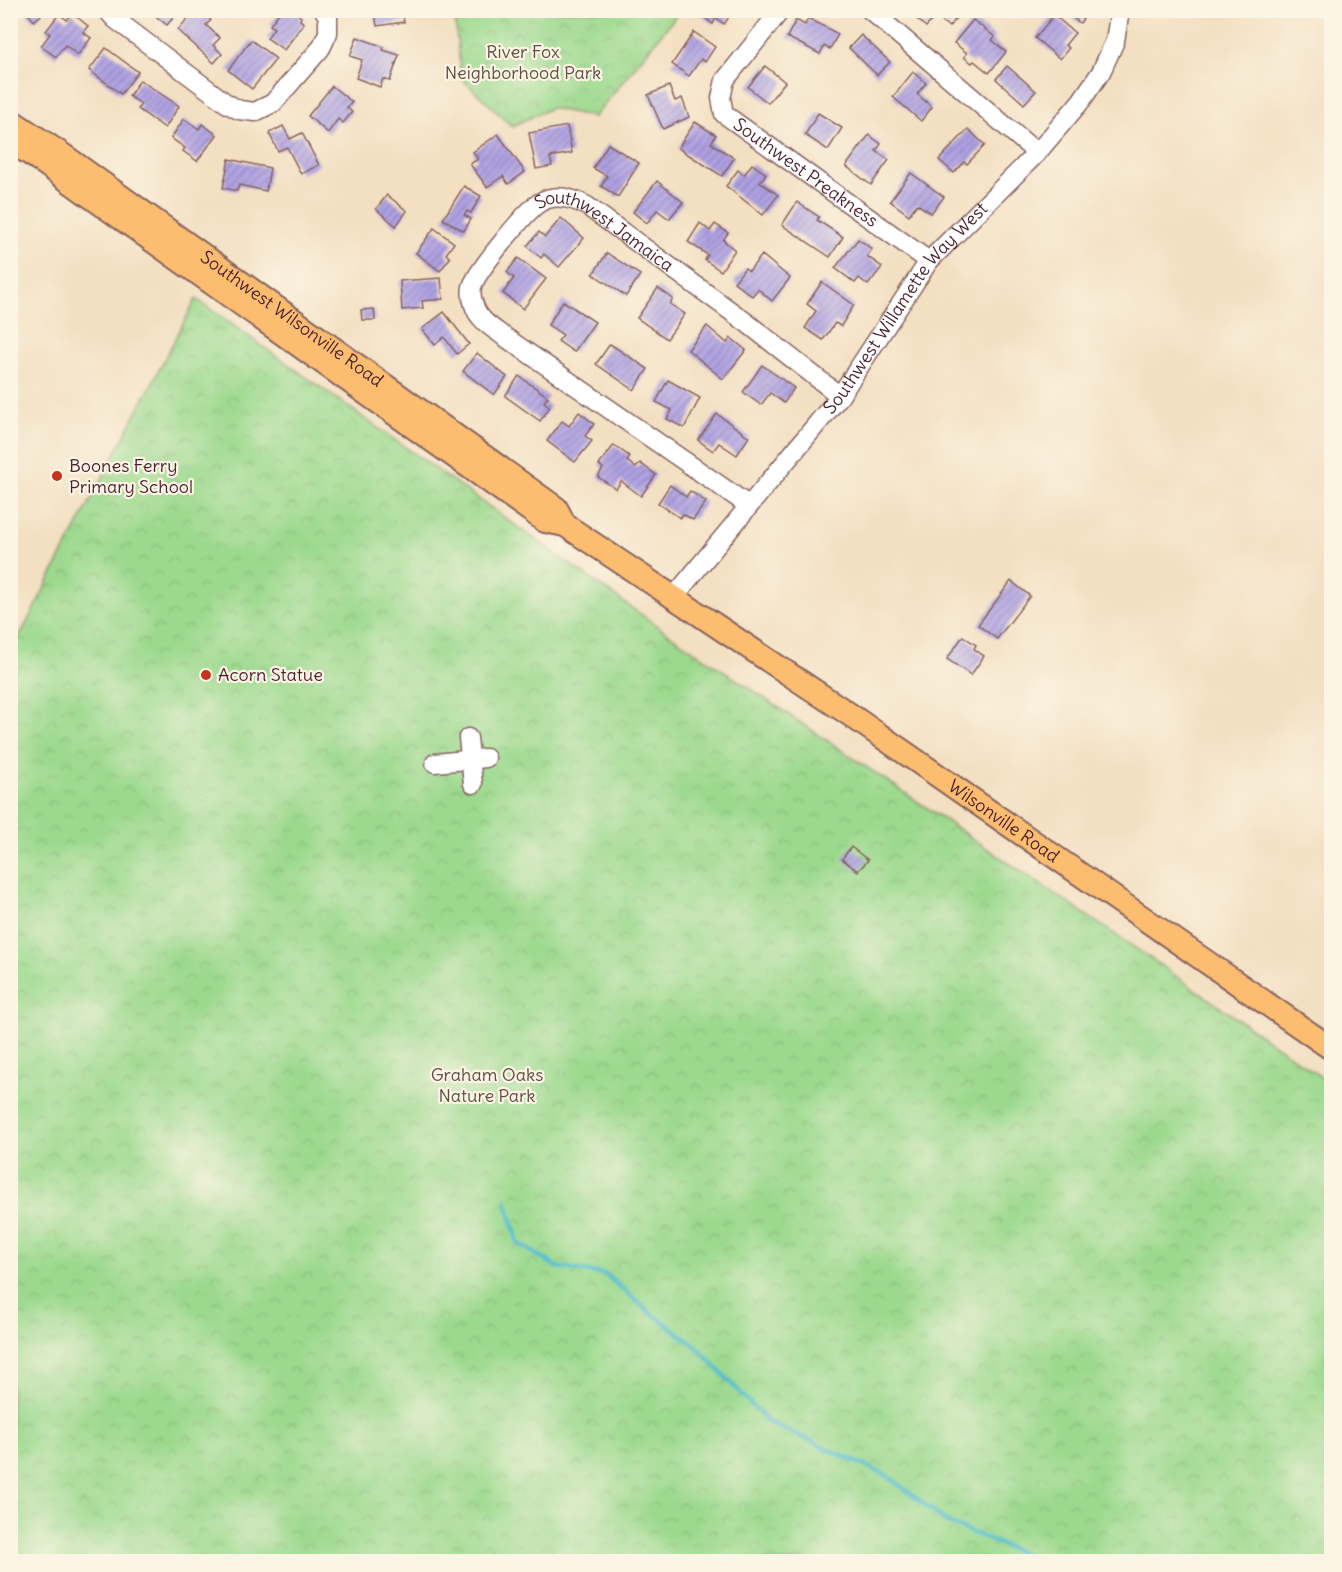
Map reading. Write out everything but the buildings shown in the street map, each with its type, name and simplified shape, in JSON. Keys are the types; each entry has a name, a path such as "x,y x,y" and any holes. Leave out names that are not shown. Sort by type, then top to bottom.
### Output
{"main road":[{"name":"Southwest Wilsonville Road","path":"10,120 556,508 565,525"},
{"name":"Southwest Wilsonville Road","path":"10,141 545,521 565,525 673,598"},
{"name":"Wilsonville Road","path":"673,598 849,714 1332,1049"}],"street":[{"path":"108,10 115,19 226,103 239,110 255,112 273,103 321,48 328,33 328,17 324,10"},
{"name":"Southwest Preakness","path":"782,10 725,80 721,98 724,114 929,261"},
{"path":"870,10 1037,153"},
{"name":"Southwest Willamette Way West","path":"673,598 840,396 929,261 1037,153 1081,101 1101,72 1115,41 1120,10"},
{"name":"Southwest Jamaica","path":"748,505 479,317 473,303 472,288 478,273 525,217 539,203 558,197 574,199 747,323 840,396"},
{"path":"468,738 478,759 473,784"},
{"path":"435,763 478,759"}],"green space":[{"name":"River Fox Neighborhood Park","path":"454,10 680,11 594,117 551,108 512,126 461,78"},
{"name":"Graham Oaks Nature Park","path":"196,299 663,630 1153,960 1331,1084 1331,1561 11,1562 11,653"}],"waterway":[{"path":"506,1201 518,1243 557,1267 605,1274 651,1313 695,1345 768,1422 888,1476 948,1523 1044,1562"}],"place":[{"name":"Boones Ferry Primary School","path":"57,476"},
{"name":"Acorn Statue","path":"206,675"}]}
